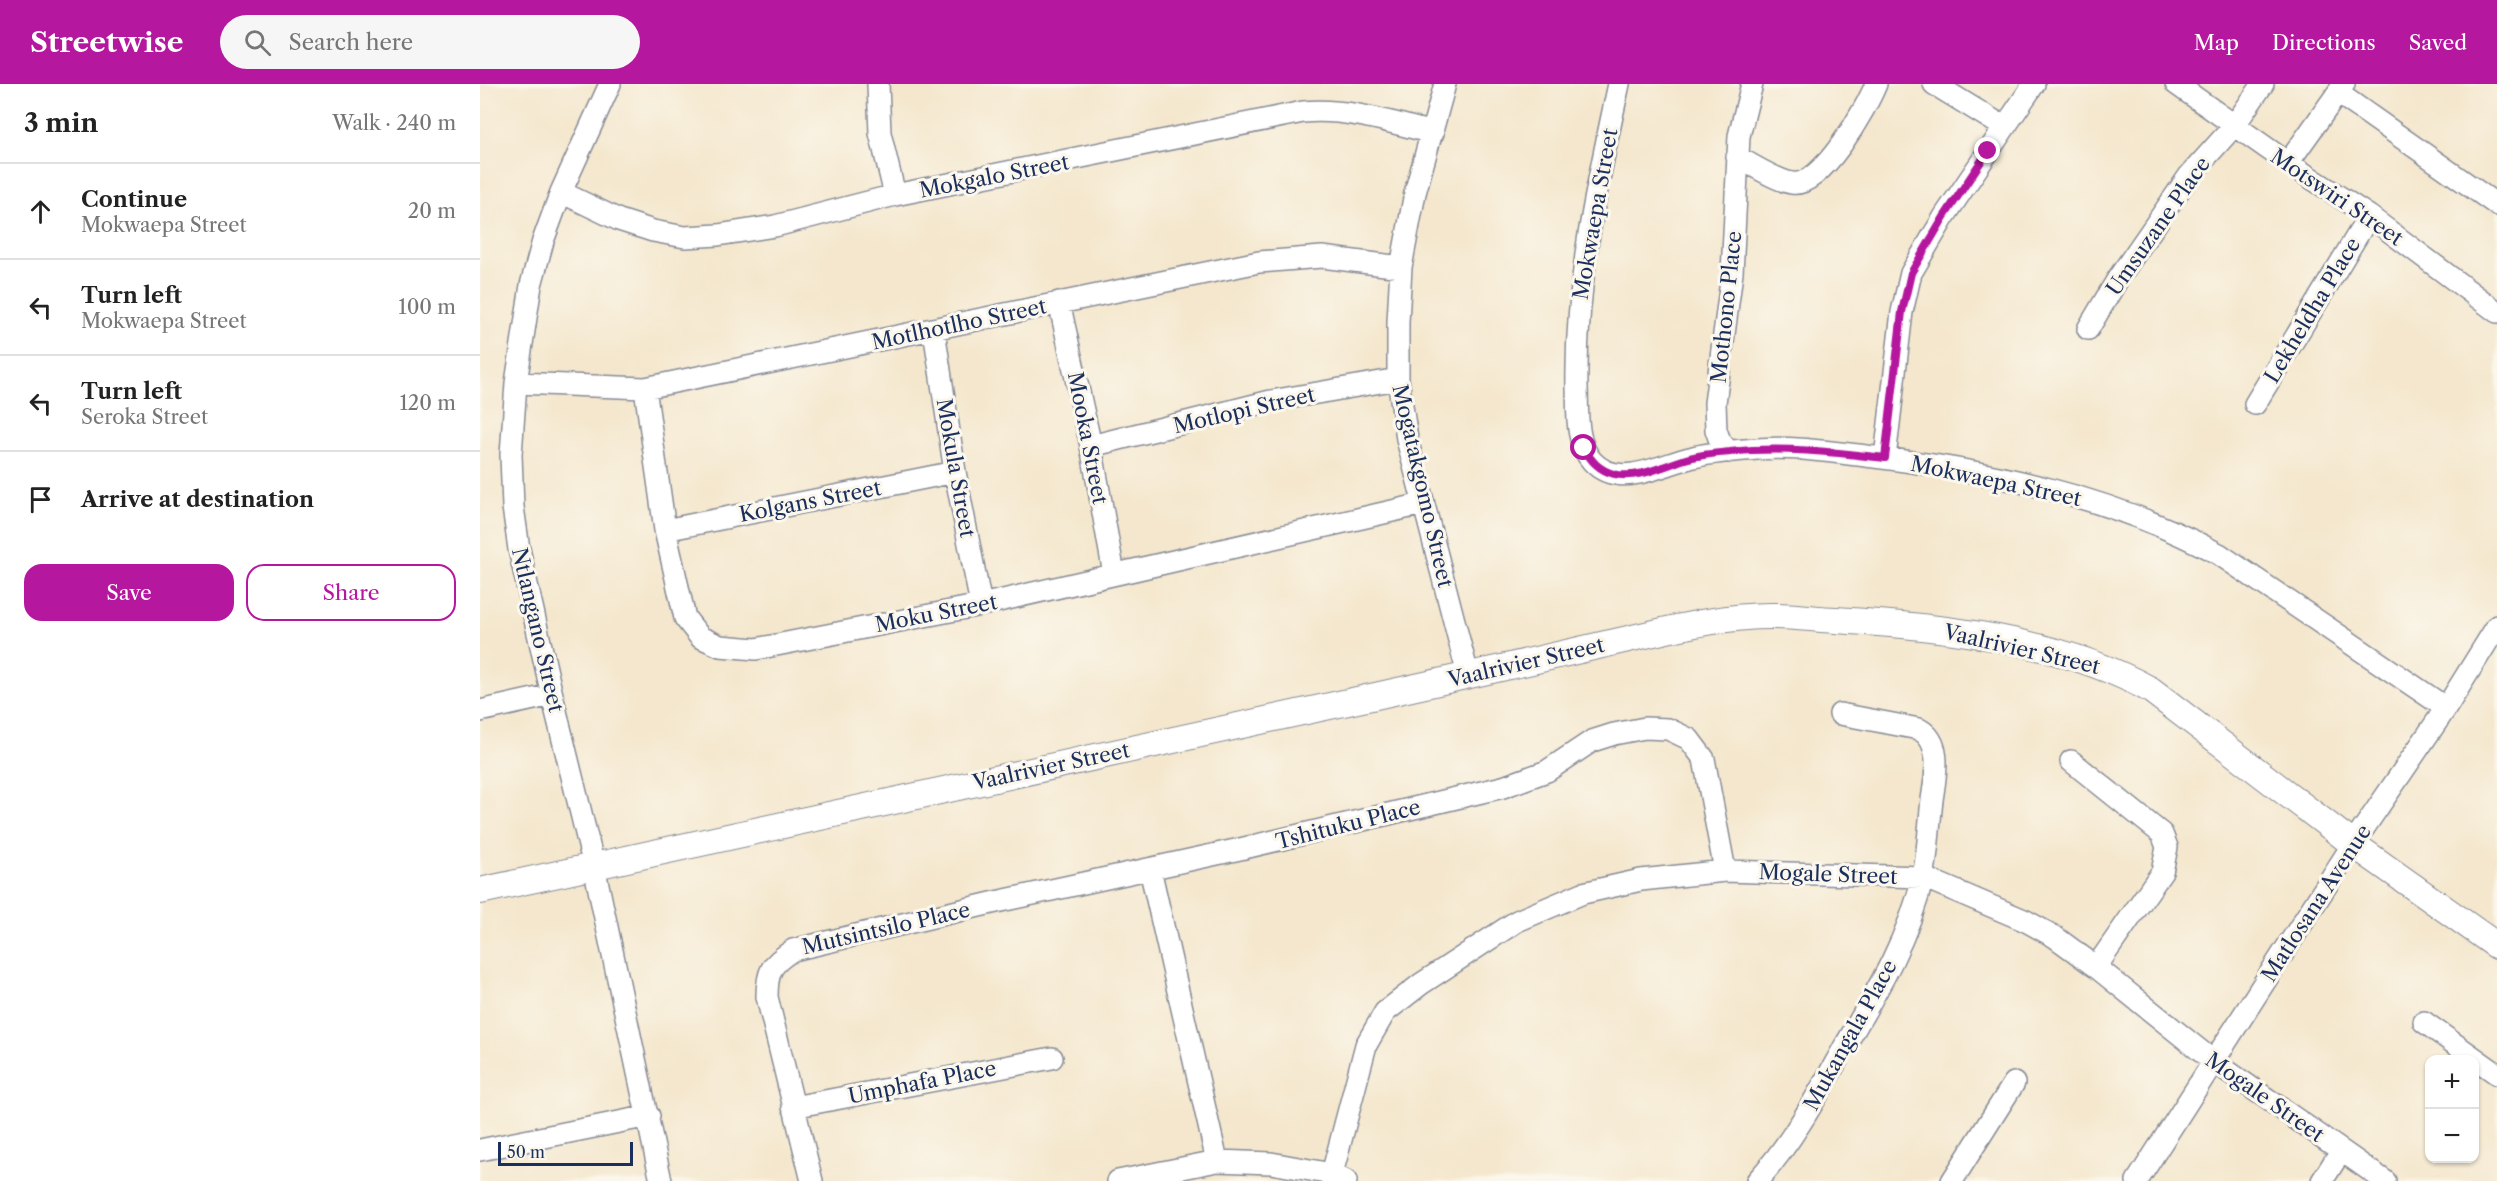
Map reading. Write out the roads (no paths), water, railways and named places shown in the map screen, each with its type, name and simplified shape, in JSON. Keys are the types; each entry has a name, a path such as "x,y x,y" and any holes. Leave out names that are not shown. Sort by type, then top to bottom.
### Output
{"street":[{"name":"Ntlangano Street","path":"610,84 561,192 543,241 531,285 516,382 511,455 513,507 519,549 594,866 662,1181"},
{"path":"878,84 880,134 895,195"},
{"name":"Mogatakgomo Street","path":"1445,84 1415,193 1401,267 1398,379 1401,411 1468,675"},
{"name":"Mokwaepa Street","path":"1619,84 1590,222 1579,303 1578,426 1584,448 1600,469 1615,475 1633,474 1692,457 1760,449 1802,449 1885,458 2028,484 2133,514 2182,534 2219,554 2446,708"},
{"name":"Mothono Place","path":"1729,452 1720,441 1716,430 1715,403 1732,273 1737,157 1744,112 1752,84"},
{"path":"1737,157 1792,184 1811,180 1847,135 1876,84"},
{"path":"1934,84 2004,128"},
{"path":"1885,458 1902,312 1911,273 1944,217 2034,84"},
{"name":"Motswiri Street","path":"2176,84 2288,163 2369,216 2497,312"},
{"name":"Umsuzane Place","path":"2088,329 2119,277 2189,176 2234,126 2263,84"},
{"path":"2288,163 2341,89 2497,205"},
{"name":"Mokgalo Street","path":"561,192 619,220 653,231 685,237 718,235 775,226 895,195 1303,112 1328,110 1356,113 1433,133"},
{"name":"Lekheldha Place","path":"2255,404 2369,216"},
{"name":"Motlhotlho Street","path":"516,382 645,388 1269,261 1322,257 1401,267"},
{"name":"Mooka Street","path":"1059,302 1091,447 1114,574"},
{"name":"Mokula Street","path":"934,330 955,472 981,605"},
{"name":"Motlopi Street","path":"1091,447 1272,401 1398,379"},
{"name":"Moku Street","path":"645,388 664,530 686,618 700,637 720,646 756,649 981,605 1423,504"},
{"name":"Kolgans Street","path":"664,530 955,472"},
{"name":"Vaalrivier Street","path":"480,891 1675,628 1742,618 1775,616 1884,622 1959,631 2065,655 2125,675 2151,690 2354,843 2497,945"},
{"name":"Matlosana Avenue","path":"2137,1181 2354,843 2446,708 2497,626"},
{"path":"480,711 552,695"},
{"name":"Mukangala Place","path":"1757,1181 1796,1131 1893,961 1923,877 1935,777 1932,742 1919,729 1840,714"},
{"name":"Tshituku Place","path":"1150,869 1503,787 1547,771 1592,741 1614,734 1657,727 1668,729 1689,739 1704,759 1725,871"},
{"path":"2072,761 2162,834 2167,847 2162,872 2096,967"},
{"path":"1150,869 1216,1161"},
{"name":"Mutsintsilo Place","path":"812,1181 768,997 768,977 772,966 793,950 811,945 1150,869"},
{"name":"Mogale Street","path":"1339,1177 1366,1045 1385,1012 1421,984 1516,921 1583,892 1641,880 1725,871 1923,877 2026,921 2055,937 2213,1061 2385,1181"},
{"path":"2424,1022 2497,1074"},
{"name":"Umphafa Place","path":"793,1107 1052,1058"},
{"path":"1952,1181 2014,1083"},
{"path":"480,1150 649,1116"},
{"path":"2322,1181 2342,1151"},
{"path":"1118,1181 1216,1161 1272,1163 1339,1177"}]}
